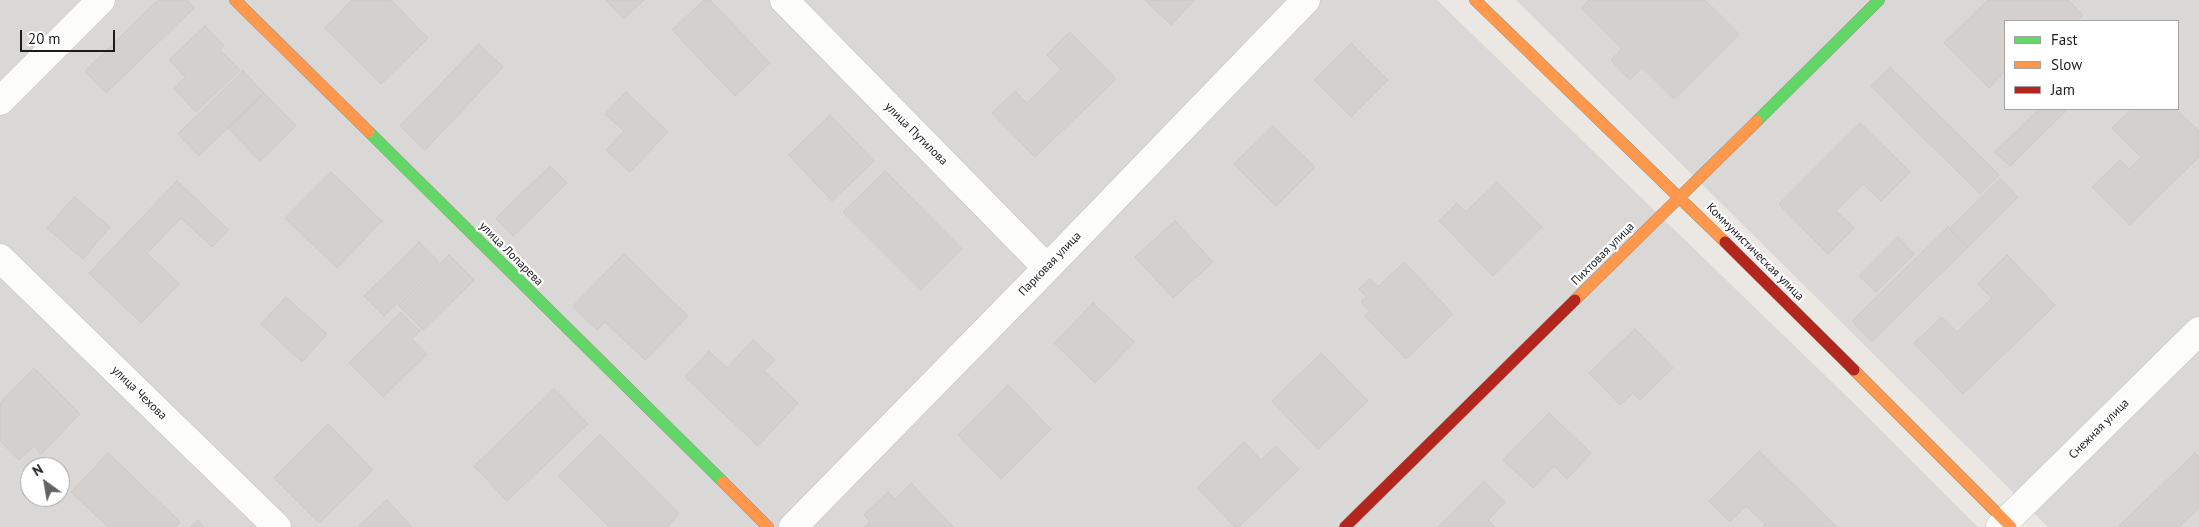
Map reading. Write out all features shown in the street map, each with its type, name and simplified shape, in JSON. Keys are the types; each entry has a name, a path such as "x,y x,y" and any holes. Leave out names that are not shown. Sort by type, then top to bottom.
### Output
{"street":[{"path":"0,101 101,0"},
{"name":"улица Лопарева","path":"235,0 768,527"},
{"name":"улица Путилова","path":"784,0 1048,268"},
{"name":"Парковая улица","path":"793,527 1048,268 1306,0"},
{"name":"Коммунистическая улица","path":"1475,0 1680,197 2005,525"},
{"name":"Пихтовая улица","path":"1345,527 1878,0"},
{"name":"улица Чехова","path":"0,258 277,527"},
{"name":"Снежная улица","path":"2005,525 2199,330"}],"shaded area":[{"path":"0,0 1437,0 1868,417 1978,527 0,527"},
{"path":"1516,0 2199,0 2199,527 2048,527"}],"building":[{"path":"158,0 187,0 194,8 106,93 85,71"},
{"path":"352,0 391,0 428,38 381,84 325,28"},
{"path":"606,0 644,0 624,19"},
{"path":"704,0 710,0 770,63 735,96 672,30"},
{"path":"1145,0 1195,0 1171,25"},
{"path":"1589,0 1705,0 1739,34 1674,99 1642,67 1630,80 1611,60 1622,49 1581,8"},
{"path":"1988,0 2068,0 2083,15 2078,20 2004,20 2004,72 1989,88 1944,43"},
{"path":"205,26 224,46 220,50 240,70 196,112 174,89 185,77 169,60"},
{"path":"1070,32 1116,79 1035,157 992,113 1015,91 1027,103 1061,70 1047,55"},
{"path":"1351,43 1388,80 1351,117 1314,80"},
{"path":"479,44 503,67 425,150 400,126"},
{"path":"1890,67 1999,175 1980,194 1871,86"},
{"path":"243,71 264,93 199,156 178,134"},
{"path":"626,92 668,132 630,172 606,150 624,131 605,114"},
{"path":"264,93 296,126 260,161 228,128"},
{"path":"2038,110 2067,110 2010,166 1995,152"},
{"path":"2131,110 2177,110 2199,131 2199,157 2130,225 2092,187 2120,160 2129,169 2141,157 2112,128"},
{"path":"830,115 874,161 832,201 789,155"},
{"path":"1860,123 1910,172 1881,201 1863,184 1836,211 1854,228 1828,254 1779,204"},
{"path":"1273,126 1315,167 1276,206 1234,164"},
{"path":"550,166 567,183 513,236 496,218"},
{"path":"885,171 962,249 921,290 843,212"},
{"path":"331,172 382,221 337,268 285,218"},
{"path":"2000,179 2018,197 1968,247 1949,229"},
{"path":"177,181 229,230 212,247 181,218 147,253 179,284 141,323 89,273"},
{"path":"1497,182 1542,227 1493,276 1439,221 1457,203 1466,212"},
{"path":"74,197 110,227 83,259 47,228"},
{"path":"1175,221 1213,262 1173,298 1135,257"},
{"path":"1948,227 1968,247 1872,341 1852,321"},
{"path":"1898,237 1914,254 1876,292 1859,276"},
{"path":"419,242 439,262 384,316 364,296"},
{"path":"624,254 688,316 645,360 605,322 597,330 573,306"},
{"path":"449,255 474,280 423,330 398,305"},
{"path":"2007,255 2055,305 1963,394 1914,343 1942,317 1957,332 1992,298 1978,284"},
{"path":"1404,262 1453,314 1406,359 1365,316 1370,311 1361,302 1367,297 1359,289 1370,279 1378,287"},
{"path":"286,297 327,334 302,362 261,324"},
{"path":"1093,303 1134,342 1095,383 1054,343"},
{"path":"401,312 420,331 412,339 427,354 383,397 349,363"},
{"path":"1635,329 1673,368 1640,400 1633,393 1620,405 1589,373"},
{"path":"753,340 775,360 764,371 798,403 758,446 685,377 709,351 727,368"},
{"path":"1321,353 1368,401 1318,449 1272,401"},
{"path":"34,368 80,414 41,454 34,446 20,457 19,460 0,441 0,403"},
{"path":"1008,385 1051,429 1001,479 958,435"},
{"path":"554,389 588,424 507,501 474,466"},
{"path":"1549,413 1591,453 1567,479 1554,466 1533,488 1503,460"},
{"path":"328,424 373,470 319,523 274,478"},
{"path":"600,434 679,514 667,527 609,527 558,476"},
{"path":"1244,442 1261,460 1276,446 1299,469 1239,527 1235,527 1197,488"},
{"path":"1759,451 1837,527 1762,527 1765,524 1746,506 1730,522 1709,501"},
{"path":"108,453 180,522 175,527 108,527 71,492"},
{"path":"2195,453 2199,457 2199,508 2179,527 2118,527"},
{"path":"1484,481 1505,502 1488,520 1495,527 1438,527"},
{"path":"911,483 953,527 864,527 870,522 864,515 888,492 895,499"},
{"path":"387,500 412,527 358,527"},
{"path":"198,520 204,527 191,527"}],"traffic: fast":[{"path":"1757,121 1879,0"},
{"path":"369,132 723,482"}],"traffic: slow":[{"path":"235,0 369,132"},
{"path":"1475,0 1725,242"},
{"path":"1575,300 1757,121"},
{"path":"1854,370 2011,527"},
{"path":"723,482 768,527"}],"traffic: jam":[{"path":"1725,242 1854,370"},
{"path":"1345,527 1575,300"}]}
